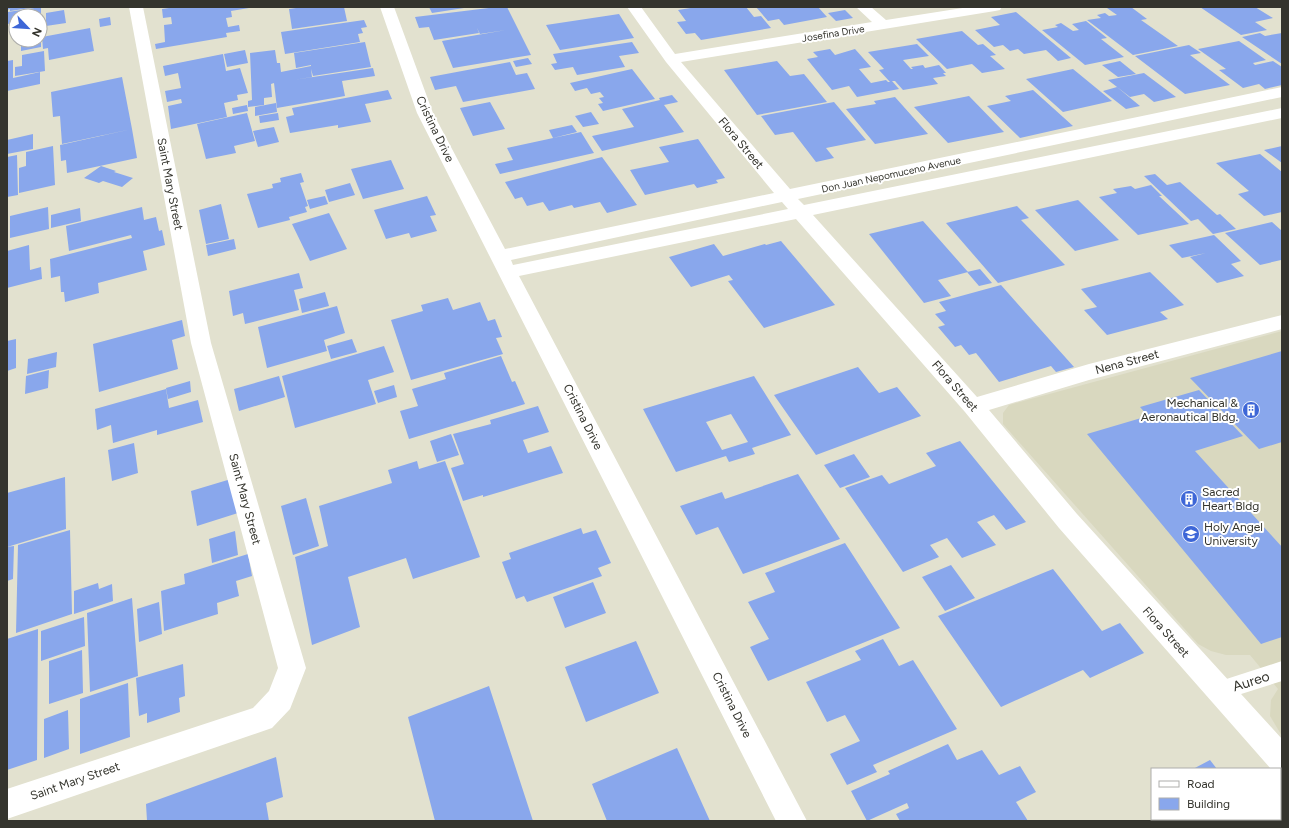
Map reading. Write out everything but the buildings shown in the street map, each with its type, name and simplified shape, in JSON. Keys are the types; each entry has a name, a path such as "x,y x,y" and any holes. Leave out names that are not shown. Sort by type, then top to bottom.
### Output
{"street":[{"name":"Saint Mary Street","path":"7,804 262,718 280,700 292,668 201,343 136,7"},
{"name":"Cristina Drive","path":"387,7 426,113 792,821"},
{"name":"Flora Street","path":"634,7 671,59 786,196 973,406 1068,521 1282,760"},
{"path":"863,7 883,25"},
{"name":"Josefina Drive","path":"671,59 995,7"},
{"name":"Don Juan Nepomuceno Avenue","path":"504,264 786,196 1282,92"},
{"name":"Don Juan Nepomuceno Avenue","path":"504,264 802,213 1141,141 1282,113"},
{"path":"1122,125 1141,141"},
{"name":"Nena Street","path":"973,406 1089,372 1282,322"}],"lane":[{"name":"Aureo","path":"1219,691 1282,671"}],"shaded area":[{"name":"Holy Angel University","path":"1282,331 1282,736 1270,716 1271,700 1278,689 1250,655 1226,655 1211,651 1198,644 1003,424 1003,413 1009,405"}],"place":[{"name":"Mechanical & Aeronautical Bldg.","path":"1251,410"},
{"name":"Sacred Heart Bldg","path":"1189,499"},
{"name":"Holy Angel University","path":"1191,534"}]}
